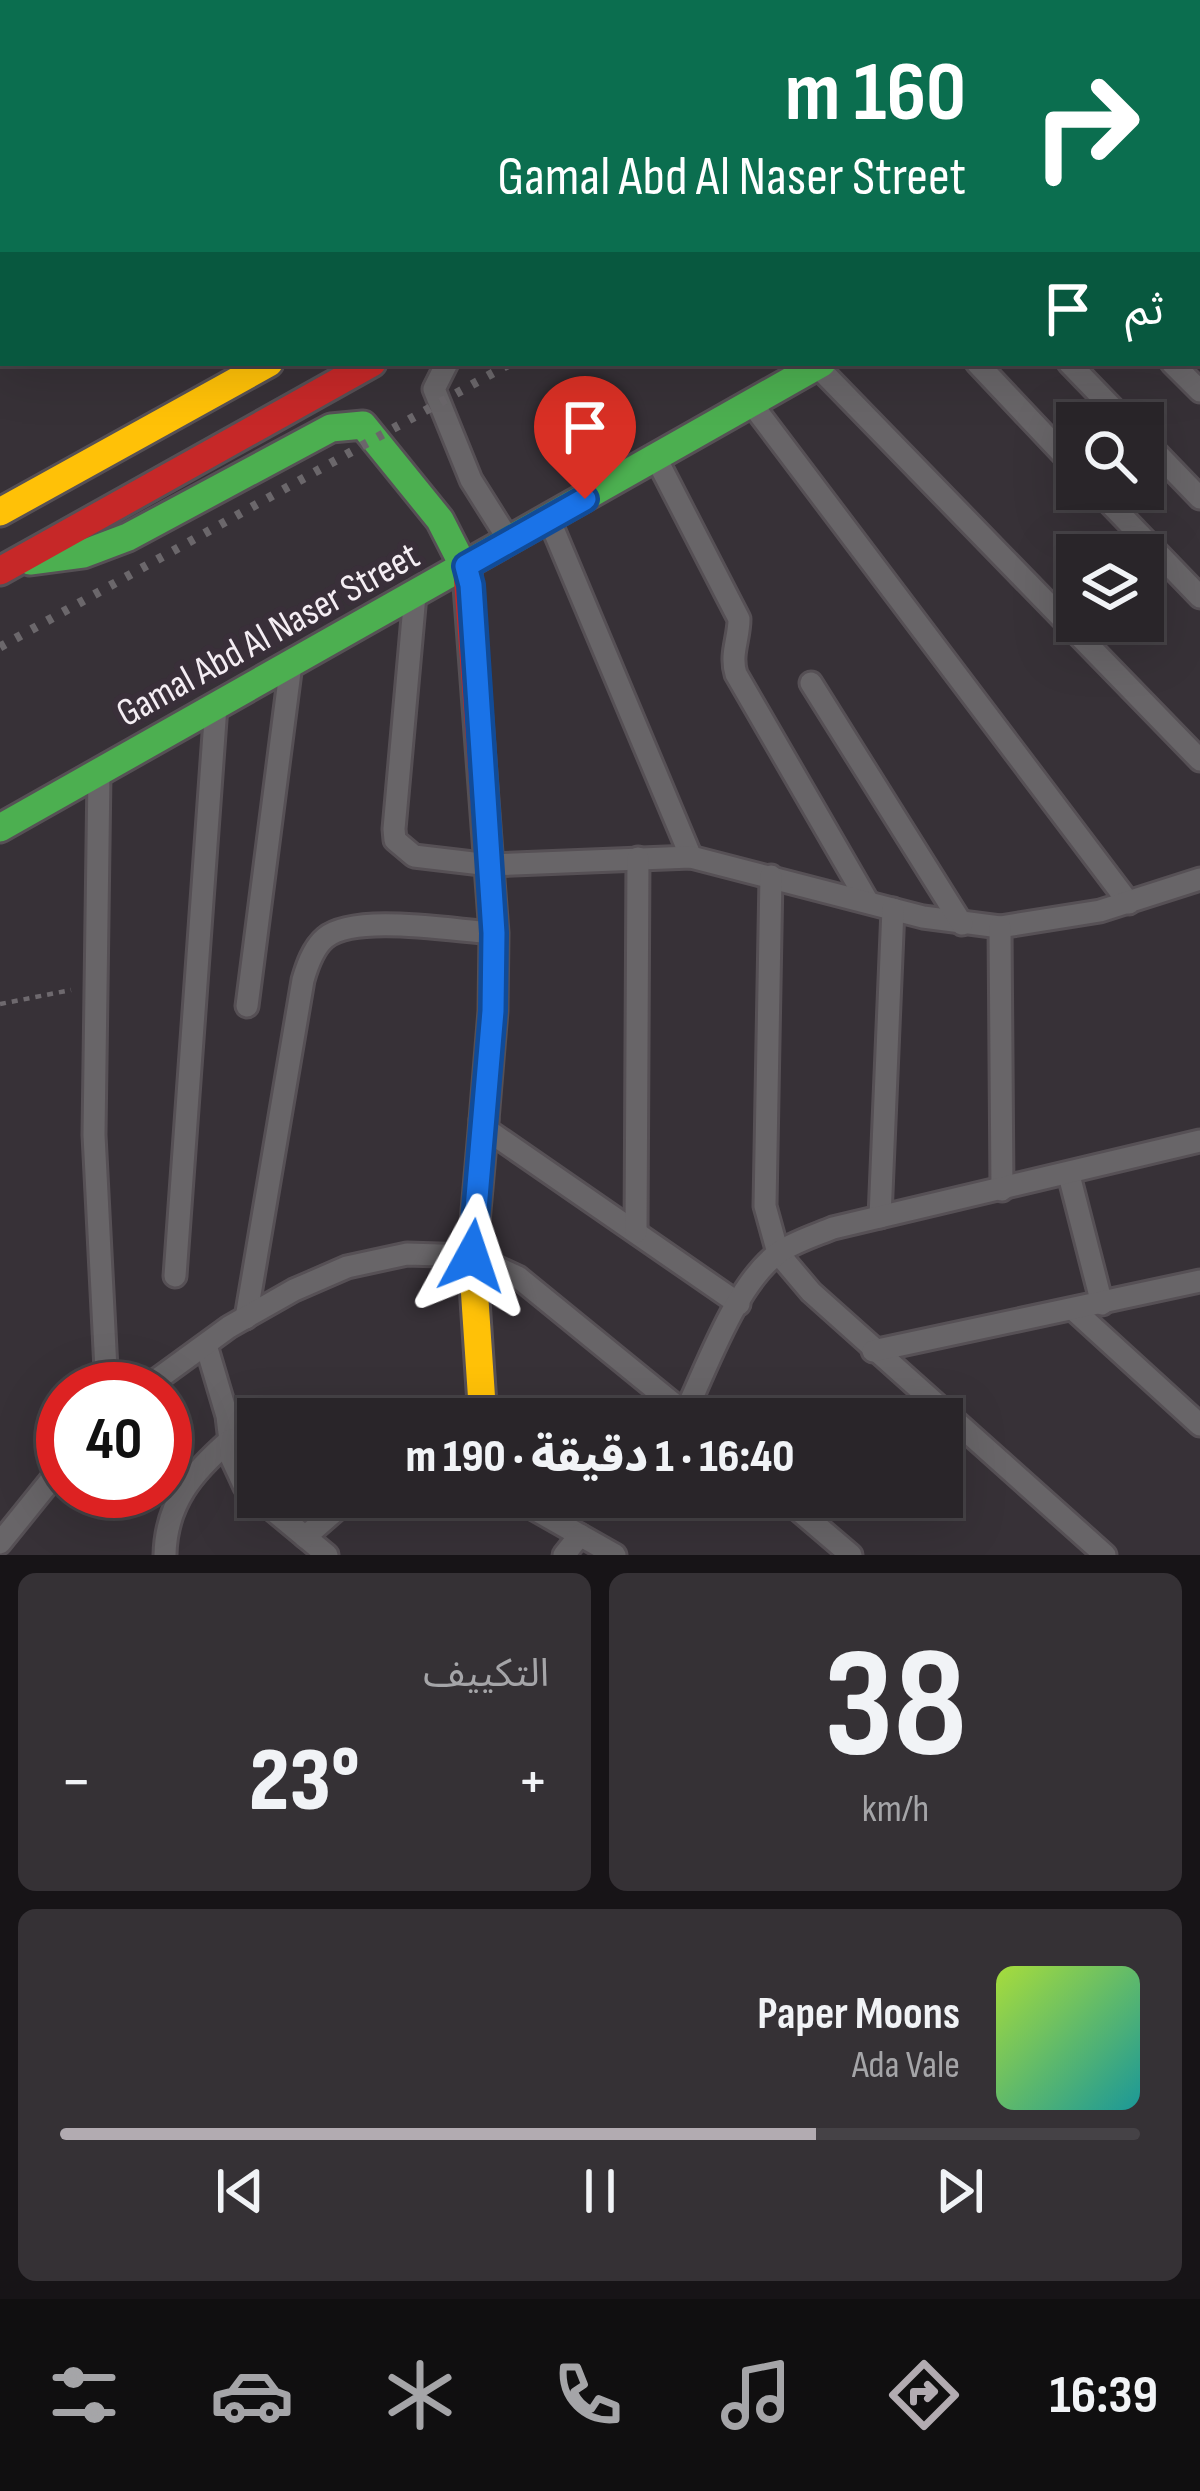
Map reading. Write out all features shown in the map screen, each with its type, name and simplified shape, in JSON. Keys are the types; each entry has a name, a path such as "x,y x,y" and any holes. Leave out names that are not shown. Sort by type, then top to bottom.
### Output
{"main road":[{"path":"0,512 263,366"},
{"path":"6,567 367,366"},
{"name":"Gamal Abd Al Naser Street","path":"0,828 415,595 461,556 504,532 549,519 816,366"},
{"path":"6,567 105,548 345,424 363,425 430,504 461,556 494,933 493,1011 472,1256 482,1398"}],"street":[{"path":"445,366 434,388 471,480 504,532"},
{"path":"821,366 1200,760"},
{"path":"980,366 1056,447"},
{"path":"1072,366 1107,402"},
{"path":"1175,366 1200,391"},
{"path":"751,404 1129,903"},
{"path":"656,458 739,619 732,652 736,674 868,902"},
{"path":"1164,461 1200,498"},
{"path":"1116,510 1200,597"},
{"path":"549,519 691,857"},
{"path":"415,595 395,841 414,856 490,865 691,857 893,909 1000,927 1129,903 1200,879"},
{"path":"247,1006 291,664"},
{"path":"811,683 962,924"},
{"path":"176,1276 216,706"},
{"path":"99,772 95,1158 106,1362"},
{"path":"635,1232 638,858"},
{"path":"771,876 765,1206 778,1253 873,1351 1105,1555"},
{"path":"880,1217 893,909"},
{"path":"246,1318 303,980 314,953 325,938 369,925 494,933"},
{"path":"1000,927 1003,1190"},
{"path":"483,1127 739,1304"},
{"path":"697,1398 739,1304 778,1253 833,1228 1200,1141"},
{"path":"1069,1174 1102,1304"},
{"path":"183,1362 294,1290 347,1267 407,1254 472,1256 518,1277 667,1398"},
{"path":"873,1351 1200,1281"},
{"path":"1074,1310 1200,1425"},
{"path":"206,1346 236,1472 245,1487 327,1555"},
{"path":"164,1555 172,1512 184,1484 230,1439"},
{"path":"0,1543 36,1498"},
{"path":"304,1537 326,1518"},
{"path":"550,1518 615,1555"},
{"path":"808,1518 851,1555"},
{"path":"564,1555 580,1535"}],"path":[{"path":"0,1004 94,985"}],"railway":[{"path":"0,647 506,366"}],"traffic: fast":[{"path":"0,828 817,366"},
{"path":"30,561 83,554 128,537 331,428 363,425 440,520 467,573"}],"traffic: slow":[{"path":"0,512 264,366"},
{"path":"482,1398 472,1256 484,1120"}],"traffic: jam":[{"path":"0,571 367,366"},
{"path":"467,573 494,933 484,1120"}],"route":[{"path":"472,1256 493,1011 494,933 466,566 585,499"}]}
